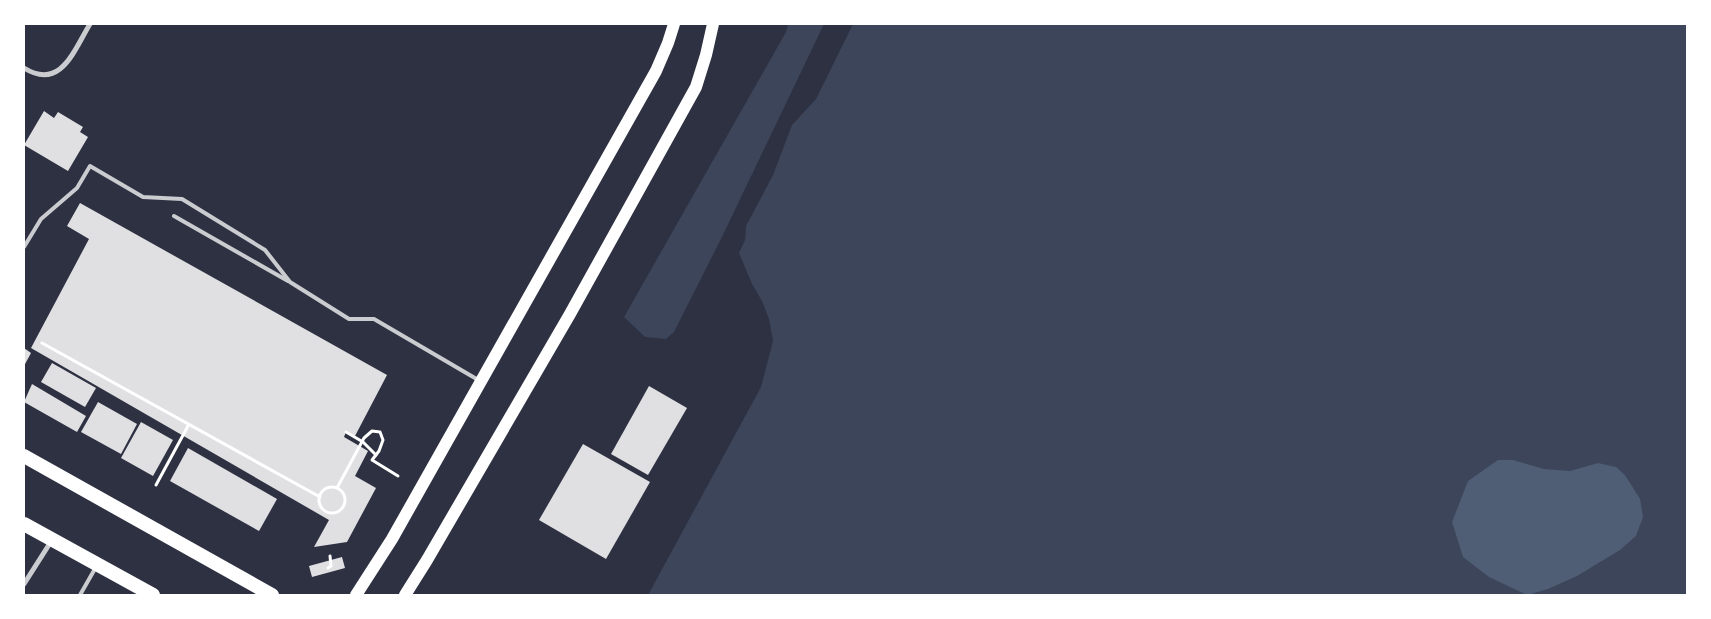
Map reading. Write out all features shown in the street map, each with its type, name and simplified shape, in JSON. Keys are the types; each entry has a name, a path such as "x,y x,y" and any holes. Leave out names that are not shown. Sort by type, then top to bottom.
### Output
{"highway":[{"path":"24,456 272,595"},
{"path":"24,524 153,595"}],"main road":[{"path":"356,595 392,539 482,382 656,71 668,44 674,24"},
{"path":"405,595 428,560 570,314 696,87 713,24"}],"street":[{"path":"24,68 34,74 44,76 51,75 60,70 68,62 90,24"},
{"path":"24,584 52,540"}],"lane":[{"path":"24,247 41,219 77,188 90,166 142,197 182,199 265,250 290,282"},
{"path":"174,216 290,282 349,319 374,320 482,382"},
{"path":"80,595 97,564"}],"path":[{"path":"42,343 188,426 320,497"},
{"path":"156,485 188,426"},
{"path":"337,488 367,434 374,430 382,434 384,440 372,460 398,476"},
{"path":"346,432 363,442 376,455"},
{"path":"363,442 366,435"},
{"path":"328,488 337,488 341,490 345,498 343,506 337,512 329,512 322,508 321,493 328,488"},
{"path":"328,568 331,566 330,556"}],"shaded area":[{"path":"788,24 824,24 721,239 674,332 666,339 645,337 624,317 786,32"},
{"path":"853,24 1687,24 1687,595 648,595 761,387 773,341 769,319 739,253 745,240 746,226 773,175 792,125 816,99"},
{"path":"1498,460 1513,460 1544,469 1570,471 1598,463 1616,467 1625,475 1640,499 1643,517 1636,536 1620,550 1577,576 1548,589 1527,595 1489,577 1463,557 1452,522 1468,481"}],"building":[{"path":"44,111 54,118 58,112 83,127 80,132 88,137 68,171 24,145"},
{"path":"80,203 387,375 355,436 346,432 344,437 368,451 355,476 376,488 347,542 314,547 329,520 31,348 89,239 67,226"},
{"path":"24,348 31,353 24,366"},
{"path":"52,363 96,388 85,407 41,382"},
{"path":"32,384 86,416 77,432 24,402"},
{"path":"649,386 687,408 648,475 611,454"},
{"path":"98,402 137,424 121,454 81,432"},
{"path":"141,422 173,440 153,476 121,458"},
{"path":"583,444 650,482 606,559 539,520"},
{"path":"188,448 277,499 259,531 170,481"},
{"path":"342,557 345,568 312,577 309,566"}]}
